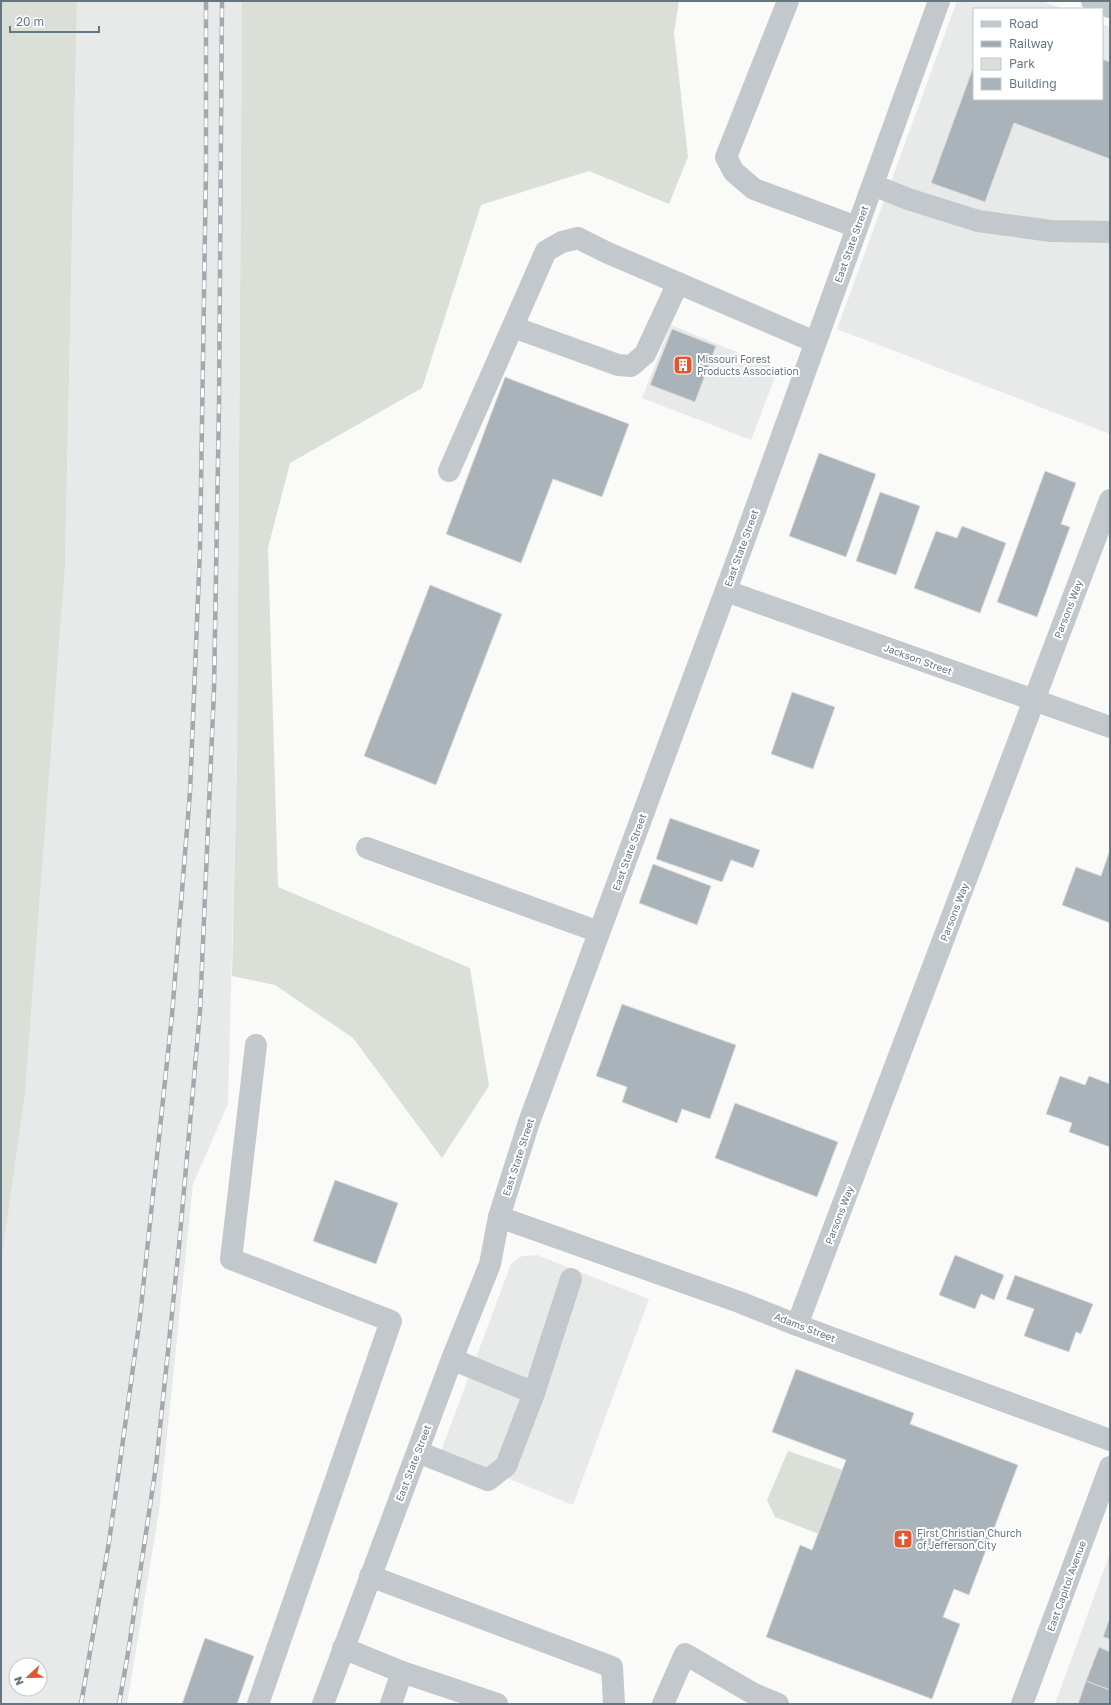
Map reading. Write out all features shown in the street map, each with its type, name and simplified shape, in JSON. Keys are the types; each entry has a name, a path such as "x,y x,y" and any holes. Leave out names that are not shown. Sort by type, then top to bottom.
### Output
{"street":[{"path":"788,1 726,157 734,172 754,189 857,227"},
{"name":"East State Street","path":"323,1704 452,1359 490,1264 498,1217 529,1122 726,591 939,1"},
{"path":"1092,1 1110,7"},
{"path":"872,185 908,199 978,221 1051,232 1110,232"},
{"path":"449,471 546,251 562,242 578,238 608,253 816,342"},
{"path":"513,327 618,365 631,366 645,354 678,283"},
{"name":"Parsons Way","path":"797,1325 1110,500"},
{"name":"Jackson Street","path":"726,591 1110,728"},
{"path":"367,848 599,932"},
{"path":"256,1045 231,1259 391,1321 258,1704"},
{"name":"Adams Street","path":"498,1217 739,1302 797,1325 1110,1440"},
{"path":"418,1452 488,1480 506,1466 534,1393 571,1279"},
{"path":"452,1359 534,1393"},
{"name":"East Capitol Avenue","path":"1022,1704 1110,1467"},
{"path":"370,1576 612,1666 614,1704"},
{"path":"343,1648 402,1672 456,1697 497,1704"},
{"path":"663,1704 685,1654 754,1694 778,1704"},
{"path":"391,1704 402,1672"}],"shaded area":[{"path":"77,1 242,1 237,761 228,1104 193,1184 159,1512 127,1704 1,1704 1,1265 25,1094 65,567"},
{"path":"957,1 1042,1 1060,8 973,8 973,100 1103,100 1103,24 1110,27 1110,434 837,329"},
{"path":"671,325 778,369 751,440 642,398"},
{"path":"537,1255 649,1299 573,1505 441,1451 511,1264 522,1256"},
{"path":"1110,1553 1110,1704 1055,1704"}],"green space":[{"path":"1,1 77,1 65,567 25,1094 1,1265"},
{"path":"242,1 679,1 674,33 688,157 669,204 589,171 481,205 422,388 290,463 268,548 278,887 470,968 489,1086 442,1158 353,1038 275,985 232,976 237,761"},
{"path":"788,1451 843,1470 819,1534 775,1517 767,1500"}],"building":[{"path":"1103,59 1110,62 1110,159 1014,123 985,202 931,183 973,68 973,100 1103,100"},
{"name":"Missouri Forest Products Association","path":"672,329 716,346 695,402 650,385"},
{"path":"505,377 629,424 602,497 553,479 521,563 446,534"},
{"path":"819,453 876,474 846,557 789,536"},
{"path":"1045,471 1076,483 1061,524 1070,527 1037,617 997,602"},
{"path":"880,492 920,506 896,575 856,561"},
{"path":"962,526 1006,543 980,613 914,588 936,531 957,538"},
{"path":"430,585 502,614 436,785 364,756"},
{"path":"792,692 835,707 813,769 771,754"},
{"path":"670,818 760,850 753,868 731,860 722,882 656,859"},
{"path":"1110,850 1110,923 1062,905 1076,867 1101,876"},
{"path":"653,864 711,886 697,925 639,903"},
{"path":"622,1004 736,1045 710,1119 682,1109 677,1123 622,1102 627,1087 596,1076"},
{"path":"1060,1076 1085,1085 1089,1076 1110,1084 1110,1147 1069,1132 1072,1123 1046,1114"},
{"path":"735,1103 838,1142 817,1197 715,1158"},
{"path":"335,1180 398,1203 376,1264 313,1241"},
{"path":"955,1255 1004,1275 994,1300 981,1294 975,1309 939,1295"},
{"path":"1015,1275 1093,1304 1081,1334 1076,1332 1069,1352 1024,1336 1034,1309 1006,1299"},
{"name":"First Christian Church of Jefferson City","path":"796,1369 914,1413 910,1424 1018,1465 969,1595 954,1589 943,1617 960,1624 932,1699 766,1637 800,1545 812,1550 846,1460 772,1432"},
{"path":"1110,1617 1110,1639 1103,1637"},
{"path":"205,1638 254,1656 237,1704 182,1704"},
{"path":"1099,1647 1110,1652 1110,1690 1086,1681"},
{"path":"1086,1681 1110,1690 1110,1704 1078,1704"}],"railway":[{"path":"81,1704 109,1542 140,1317 172,1015 190,792 200,549 206,168 206,1"},
{"path":"119,1704 156,1466 179,1246 200,1011 214,690 219,405 222,1"}],"place":[{"name":"Missouri Forest Products Association","path":"683,365"},
{"name":"First Christian Church of Jefferson City","path":"903,1539"}]}
